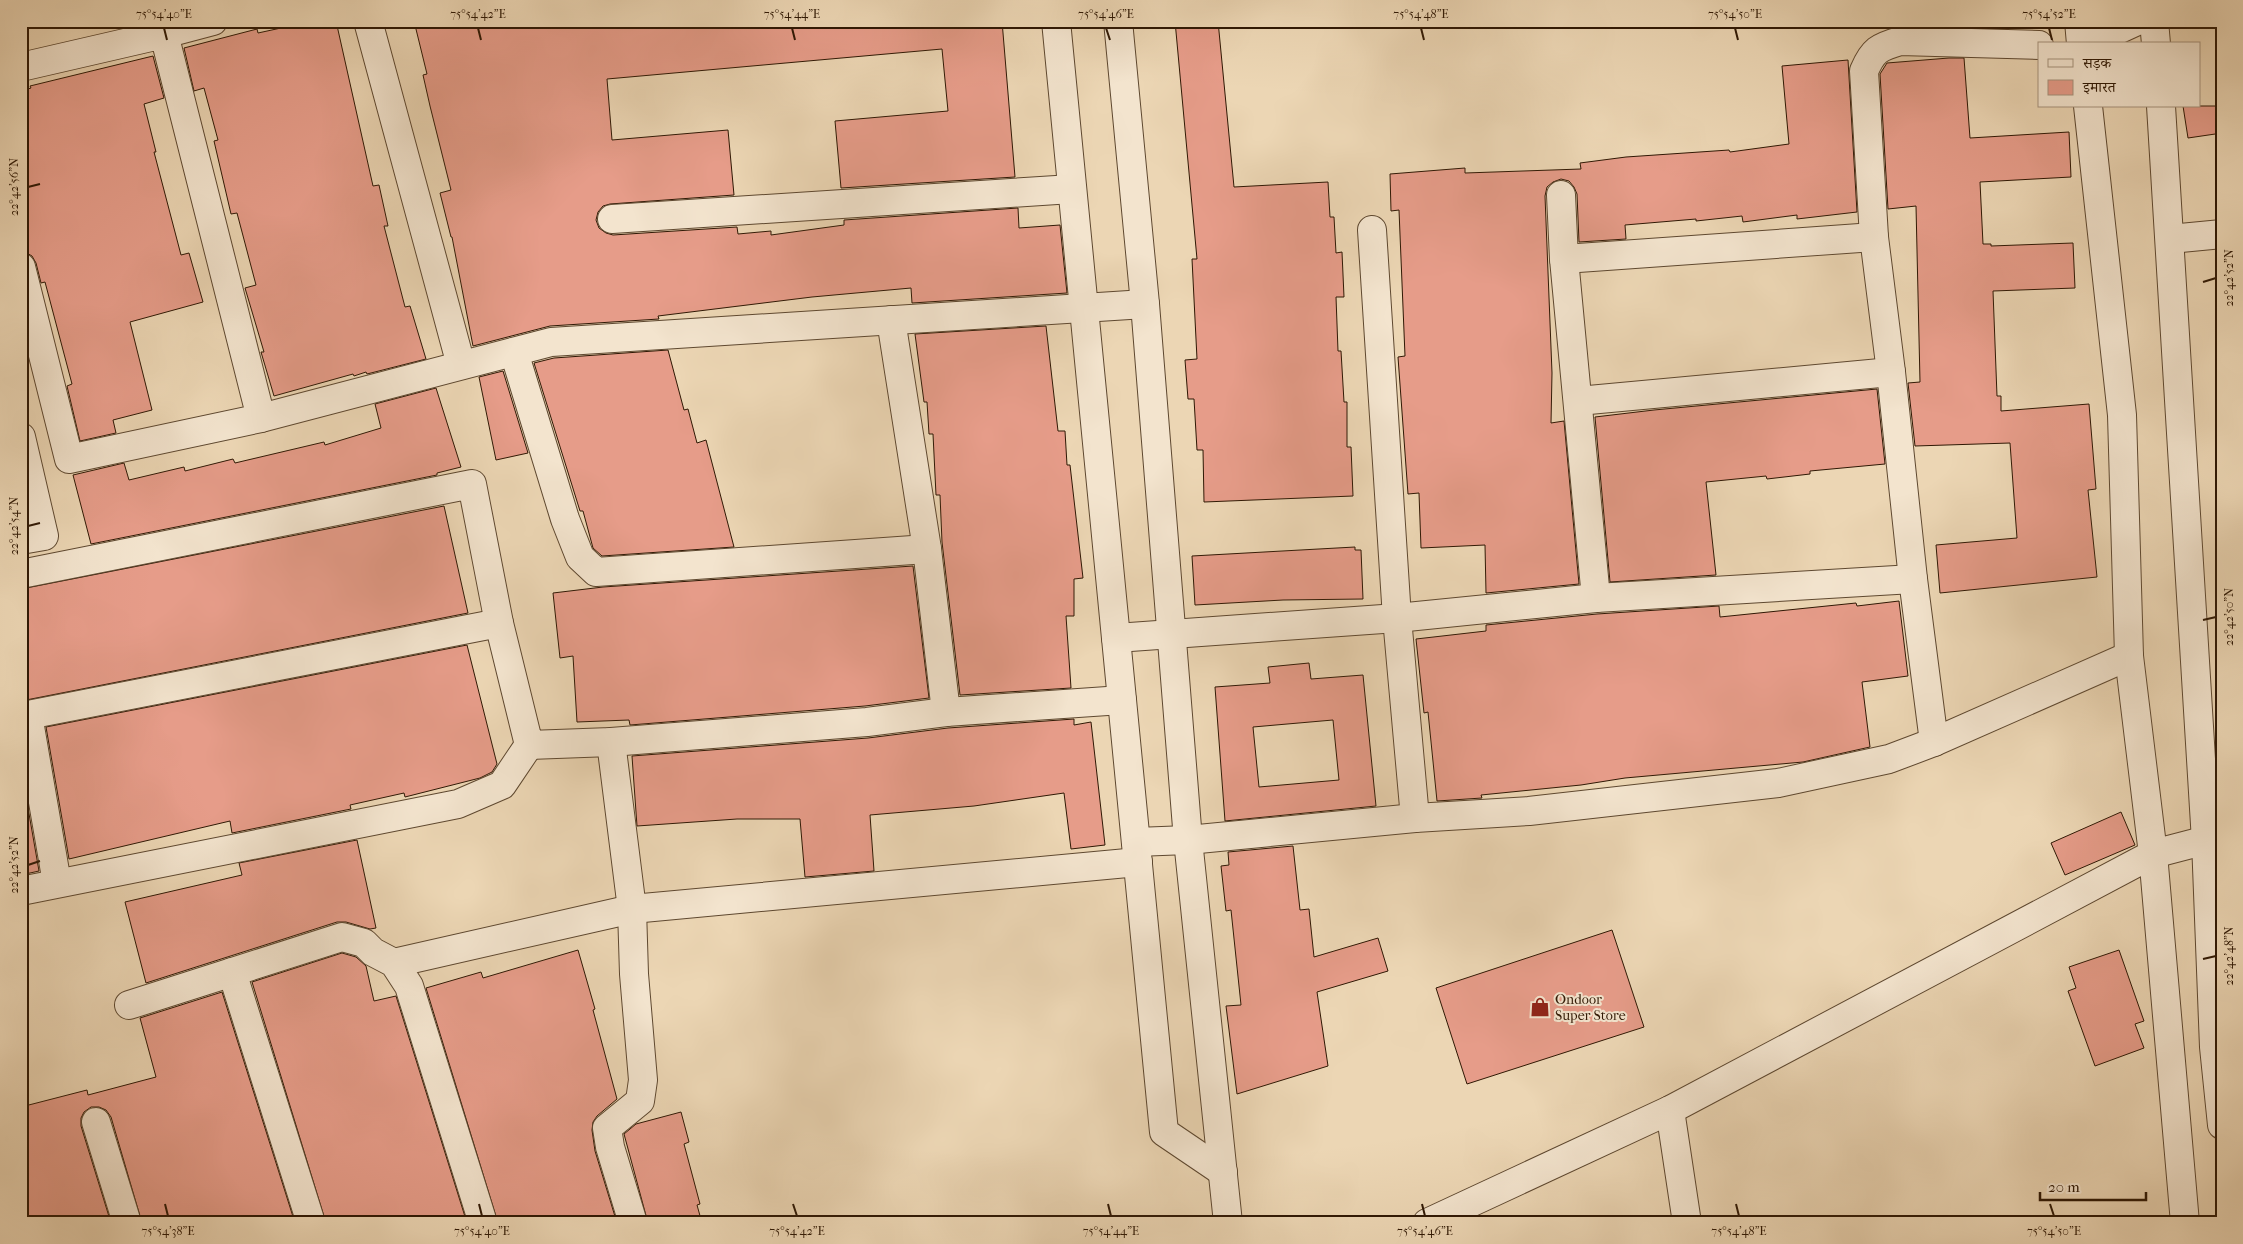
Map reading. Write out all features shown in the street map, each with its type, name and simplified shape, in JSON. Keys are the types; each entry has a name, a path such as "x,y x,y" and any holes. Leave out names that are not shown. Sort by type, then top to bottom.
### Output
{"street":[{"path":"21,67 213,21"},
{"path":"368,21 461,365"},
{"path":"1056,21 1164,1132 1223,1172"},
{"path":"1118,21 1145,304 1188,840 1228,1223"},
{"path":"2079,21 2081,42"},
{"path":"2091,42 2136,21"},
{"path":"2154,21 2156,42"},
{"path":"164,34 261,418"},
{"path":"1934,742 1913,579 1891,372 1874,237 1864,71 1870,56 1885,45 1900,41 2038,45"},
{"path":"2088,108 2122,415 2129,656 2153,854 2185,1223"},
{"path":"2160,108 2170,239 2194,670 2214,839 2218,1045 2222,1125"},
{"path":"612,219 1072,189"},
{"path":"1561,195 1564,259 1596,598"},
{"path":"1372,230 1397,618 1415,818"},
{"path":"2170,239 2222,234"},
{"path":"1564,259 1874,237"},
{"path":"21,267 69,458 261,418 551,342 1145,304"},
{"path":"891,320 927,549 946,712"},
{"path":"514,352 565,519 580,556 596,572 927,549"},
{"path":"1578,401 1891,372"},
{"path":"21,437 44,536 21,540"},
{"path":"21,574 472,484 499,623 529,744 502,785 458,804 21,891"},
{"path":"1116,638 1397,618 1596,598 1913,579"},
{"path":"57,883 28,715 499,623"},
{"path":"394,963 632,909 1137,852 1188,840 1415,818 1529,811 1778,783 1889,759 1934,742 2129,656"},
{"path":"529,744 611,742 867,722 946,712 1122,700"},
{"path":"611,742 632,909 634,974 643,1080 640,1101 607,1128 610,1146 633,1223"},
{"path":"1438,1220 1670,1110 2153,854 2214,839"},
{"path":"129,1005 342,937 364,943 373,952 394,963 409,986 484,1223"},
{"path":"232,972 312,1223"},
{"path":"1670,1110 1687,1223"},
{"path":"96,1122 127,1223"}],"building":[{"path":"313,21 336,21 373,186 379,185 388,226 384,226 405,307 410,306 426,359 367,374 366,372 354,376 353,374 274,396 261,352 264,352 245,288 256,285 237,213 231,214 214,141 218,140 204,88 194,91 184,48 257,29 258,33"},
{"path":"414,21 1002,21 1015,177 841,188 835,121 948,111 942,49 607,79 612,140 728,130 734,195 610,204 603,206 598,212 596,220 599,228 613,235 737,227 738,234 771,231 771,235 844,225 844,220 1018,208 1019,228 1060,225 1067,293 912,303 911,288 812,297 658,316 659,319 550,326 473,346 452,237 440,193 451,190 423,75 427,74"},
{"path":"1175,21 1218,21 1234,187 1328,182 1330,217 1334,217 1336,253 1342,252 1344,297 1336,297 1338,351 1341,351 1344,402 1347,402 1347,447 1351,447 1353,496 1204,502 1203,450 1197,450 1194,399 1188,399 1185,360 1197,359 1192,259 1197,259"},
{"path":"153,56 164,98 144,104 156,152 154,152 181,255 189,253 203,302 130,322 152,410 113,420 116,433 80,441 67,386 72,384 45,282 41,283 36,263 32,256 25,252 21,239 21,91 31,88 30,86"},
{"path":"1964,58 1970,138 2069,132 2071,177 1980,182 1983,244 1991,244 1991,246 2073,243 2075,288 1993,291 1997,396 2001,396 2001,411 2089,404 2096,489 2088,490 2097,577 1940,593 1936,545 2017,538 2010,443 1915,446 1908,383 1920,382 1916,206 1888,209 1880,74 1887,63"},
{"path":"1848,60 1857,212 1797,219 1797,215 1743,222 1742,216 1625,225 1626,239 1579,242 1577,194 1574,187 1569,181 1561,179 1547,187 1545,196 1552,373 1551,423 1564,421 1579,584 1486,593 1485,545 1421,548 1419,493 1408,494 1398,357 1405,356 1399,210 1391,211 1390,174 1465,168 1465,173 1581,169 1580,163 1626,157 1729,150 1730,152 1789,144 1782,66"},
{"path":"2222,106 2222,133 2188,138 2183,108"},
{"path":"1046,326 1058,431 1065,431 1067,465 1070,465 1083,578 1074,579 1074,616 1066,616 1071,688 960,695 942,542 940,495 936,495 933,434 929,434 927,402 924,402 915,334"},
{"path":"668,350 684,410 688,409 697,443 706,440 734,547 602,556 593,548 583,511 580,511 534,363 554,358"},
{"path":"503,371 528,453 496,460 479,377"},
{"path":"436,388 461,467 437,473 437,475 91,544 73,475 124,463 129,480 184,467 185,471 233,459 235,463 324,442 325,445 381,428 375,404"},
{"path":"1877,389 1885,464 1810,471 1810,474 1767,479 1766,476 1706,482 1716,575 1610,582 1595,417"},
{"path":"444,506 468,613 21,701 21,589"},
{"path":"1355,547 1355,550 1361,550 1363,599 1283,600 1195,605 1192,556"},
{"path":"913,566 929,698 865,706 630,725 629,720 577,722 573,656 560,658 553,593 603,587"},
{"path":"1899,601 1908,676 1862,682 1870,747 1803,762 1625,778 1581,785 1481,795 1482,798 1437,801 1428,712 1424,713 1416,639 1486,631 1486,625 1597,614 1719,606 1720,617 1856,603 1857,606"},
{"path":"467,645 497,764 492,772 480,778 405,797 404,793 350,805 351,809 232,833 230,821 69,859 46,727"},
{"path":"1309,663 1311,679 1363,675 1376,806 1225,821 1215,687 1270,683 1268,667","holes":["1333,720 1339,780 1259,787 1253,727"]},
{"path":"1074,719 1074,725 1091,722 1105,845 1071,849 1064,793 974,806 870,815 874,871 805,877 800,819 737,819 637,826 632,756 868,738 948,728"},
{"path":"21,768 39,871 21,875"},
{"path":"2121,812 2135,845 2065,875 2051,843"},
{"path":"357,840 376,928 370,929 346,922 337,922 146,983 125,902 242,875 239,863"},
{"path":"1293,846 1300,910 1309,909 1314,957 1378,938 1388,971 1317,992 1328,1066 1237,1094 1226,1006 1241,1005 1231,910 1226,911 1221,866 1229,865 1228,852"},
{"name":"Ondoor Super Store","path":"1612,930 1644,1027 1467,1084 1436,988"},
{"path":"578,950 595,1009 593,1010 617,1099 597,1116 593,1122 592,1130 595,1151 617,1223 498,1223 426,988 481,972 483,978"},
{"path":"2119,950 2144,1021 2135,1024 2144,1048 2095,1066 2068,991 2076,988 2069,967"},
{"path":"342,953 356,957 366,966 374,1001 396,996 467,1223 326,1223 252,982"},
{"path":"222,992 295,1223 142,1223 111,1117 106,1110 99,1107 91,1107 84,1112 81,1118 81,1126 111,1223 21,1223 21,1107 87,1090 88,1095 156,1077 140,1018"},
{"path":"681,1112 689,1142 684,1144 700,1204 697,1205 702,1223 648,1223 624,1134 636,1124"}],"place":[{"name":"Ondoor Super Store","path":"1540,1007"}]}
